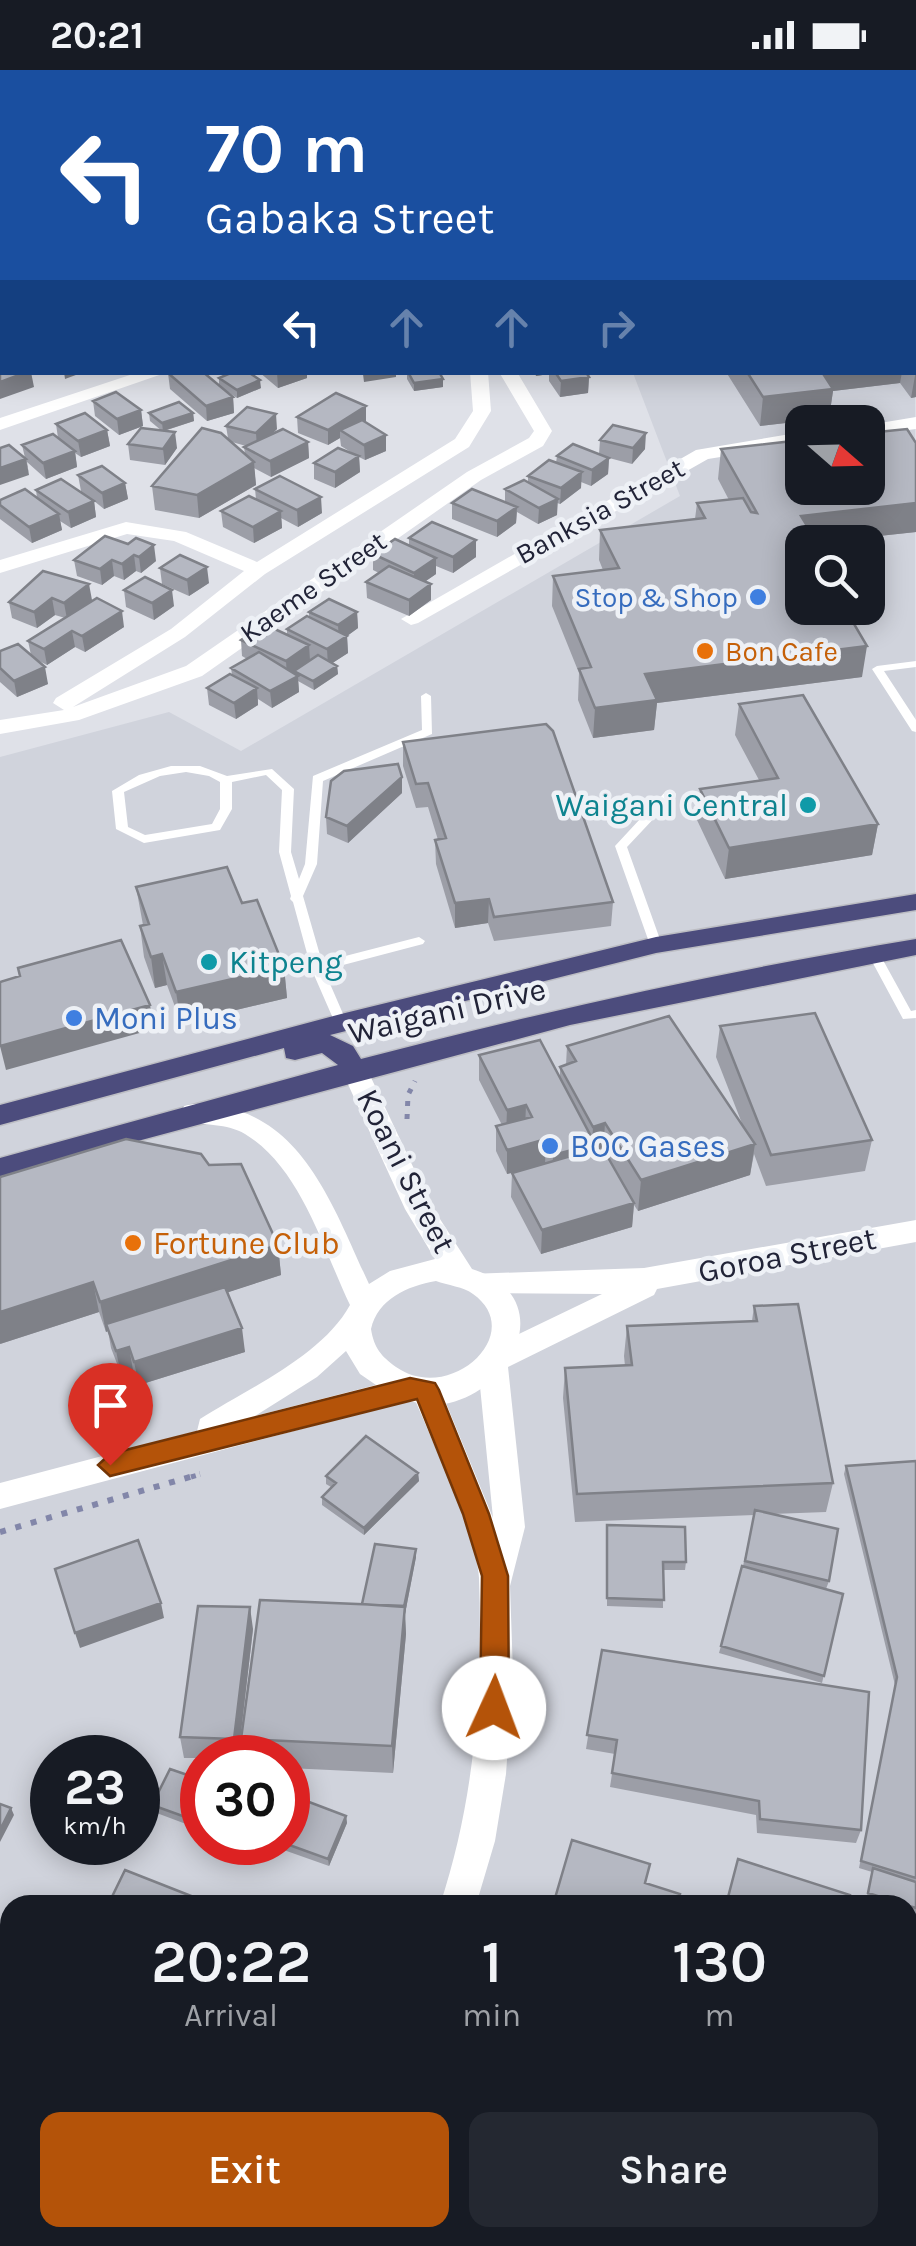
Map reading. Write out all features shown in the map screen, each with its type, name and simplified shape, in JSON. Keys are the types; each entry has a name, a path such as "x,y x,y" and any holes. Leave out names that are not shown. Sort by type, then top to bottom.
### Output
{"highway":[{"name":"Waigani Drive","path":"0,1115 341,1023 656,945 916,902"},
{"name":"Waigani Drive","path":"0,1168 354,1069 787,966 916,947"},
{"path":"55,1100 92,1104 325,1044 344,1053 354,1069"}],"street":[{"path":"0,424 150,375"},
{"path":"9,726 85,694 178,634 258,570 462,443 482,410 479,375"},
{"name":"Kaeme Street","path":"9,726 70,715 194,671 474,476 536,442 543,431 539,420 510,375"},
{"path":"885,428 916,423"},
{"name":"Banksia Street","path":"411,619 703,454 785,441"},
{"path":"0,568 126,528 179,536 258,570"},
{"name":"Koani Street","path":"354,1069 420,1209 469,1277"},
{"path":"194,1114 254,1126 277,1144 311,1199 361,1314 359,1344 369,1363 387,1378 418,1389 476,1514 495,1576"},
{"name":"Goroa Street","path":"469,1277 526,1287 658,1280 916,1232"},
{"path":"184,1444 270,1394 331,1350 377,1290 404,1275 436,1270 469,1277 500,1303 508,1330 496,1362 508,1475 509,1531 495,1576 494,1708 474,1858 461,1895"},
{"name":"Goroa Street","path":"496,1362 658,1280"},
{"path":"0,1496 184,1444 418,1389 456,1387 496,1362"}],"lane":[{"path":"916,664 877,670 916,730"},
{"path":"295,900 311,864 317,778 428,732 426,696"},
{"path":"226,780 226,809 216,827 144,839 122,830 118,791 145,774 207,768 226,780 268,770 288,789 285,852 295,900 316,968 341,1023"},
{"path":"656,945 621,846 670,794"},
{"path":"316,968 419,941"},
{"path":"874,954 908,1016 916,1014"}],"shaded area":[{"path":"634,375 915,375 916,1895 0,1895 0,757 169,712 241,751 680,496"}],"building":[{"path":"0,375 19,375 0,382"},
{"path":"170,375 207,375 233,397 206,406"},
{"path":"252,375 260,380 237,390 219,378"},
{"path":"410,375 441,375 443,379 414,383"},
{"path":"557,375 589,377 561,381"},
{"path":"749,375 824,375 833,389 763,397"},
{"path":"116,392 141,410 117,419 93,401"},
{"path":"336,393 366,406 328,430 297,417"},
{"path":"179,402 193,413 162,423 149,413"},
{"path":"247,407 276,414 256,433 226,426"},
{"path":"85,413 107,430 78,441 56,424"},
{"path":"362,420 386,435 364,445 340,430"},
{"path":"613,425 646,433 633,448 600,440"},
{"path":"141,428 175,432 163,449 128,444"},
{"path":"202,428 221,433 254,462 197,495 152,486"},
{"path":"283,429 308,442 270,461 244,447"},
{"name":"Waigani Central","path":"907,429 916,443 916,503 801,516 807,525 785,525 785,625 855,625 867,646 645,674 657,700 595,708 579,669 591,667 553,576 619,568 600,530 705,518 697,503 743,498 751,512 757,513 721,449 785,442 785,505 885,505 885,431"},
{"path":"53,434 75,451 43,463 22,445"},
{"path":"573,444 609,458 592,470 557,456"},
{"path":"9,445 26,459 0,468 0,448"},
{"path":"338,448 359,456 335,472 314,463"},
{"path":"549,460 582,472 561,488 528,476"},
{"path":"102,466 125,483 102,493 78,475"},
{"path":"280,476 321,497 297,510 255,489"},
{"path":"61,479 94,501 68,512 36,490"},
{"path":"524,480 558,499 539,508 505,489"},
{"path":"25,489 59,514 29,527 0,505 0,500"},
{"path":"472,489 517,507 497,521 452,503"},
{"path":"249,496 281,511 253,527 221,511"},
{"path":"432,522 476,540 453,557 409,538"},
{"path":"105,536 128,544 136,538 154,545 139,557 134,555 122,564 112,560 100,569 74,560"},
{"path":"395,539 436,558 414,573 373,554"},
{"path":"180,555 207,567 187,580 160,568"},
{"path":"389,566 431,584 409,600 366,582"},
{"path":"43,571 89,584 64,603 52,598 34,612 9,602"},
{"path":"145,577 172,590 152,603 124,590"},
{"path":"97,598 122,611 82,636 72,631 44,649 28,641"},
{"path":"329,599 357,612 338,625 309,612"},
{"path":"307,616 347,636 327,649 287,629"},
{"path":"264,624 309,645 286,661 241,640"},
{"path":"18,644 45,667 14,681 0,668 0,651"},
{"path":"259,652 298,676 270,691 231,668"},
{"path":"318,655 337,666 313,681 294,671"},
{"path":"230,674 257,688 234,703 207,688"},
{"path":"803,695 878,824 729,848 700,789 778,778 739,704"},
{"path":"546,724 553,731 613,902 494,917 489,899 455,903 435,840 446,838 428,783 416,784 403,742"},
{"path":"398,764 402,777 347,826 326,817 331,781 344,771"},
{"name":"Kitpeng","path":"227,867 242,903 257,900 284,967 176,992 162,954 151,957 140,926 149,924 136,887"},
{"name":"Moni Plus","path":"121,940 150,1005 0,1046 0,982 20,976 18,968"},
{"path":"815,1013 872,1140 771,1155 720,1026"},
{"path":"669,1016 755,1144 641,1180 605,1123 593,1127 560,1067 576,1061 567,1046"},
{"path":"540,1040 595,1144 553,1155 546,1139 507,1150 496,1126 532,1117 526,1105 507,1110 479,1055"},
{"name":"Fortune Club","path":"126,1139 201,1154 209,1165 241,1164 278,1245 100,1302 93,1282 0,1312 0,1177"},
{"path":"602,1147 634,1203 542,1230 512,1173"},
{"path":"225,1287 242,1328 134,1362 129,1347 116,1351 106,1324"},
{"path":"798,1304 833,1483 577,1494 565,1368 632,1365 627,1326 757,1321 754,1306"},
{"path":"366,1436 418,1473 364,1528 322,1497 336,1483 326,1476"},
{"path":"916,1461 916,1878 861,1861 897,1677 846,1466"},
{"path":"755,1510 838,1529 829,1581 745,1561"},
{"path":"607,1525 685,1527 686,1562 663,1562 664,1600 607,1598"},
{"path":"138,1540 161,1603 75,1633 55,1569"},
{"path":"375,1544 416,1549 404,1607 362,1604"},
{"path":"742,1566 843,1594 824,1676 721,1646"},
{"path":"260,1600 405,1606 392,1746 310,1742 310,1735 242,1735"},
{"path":"198,1606 250,1607 234,1735 180,1735"},
{"path":"602,1650 869,1692 861,1830 760,1819 759,1801 612,1773 617,1740 587,1735"},
{"path":"170,1769 180,1772 180,1815 160,1808 160,1789"},
{"path":"310,1802 346,1816 328,1859 310,1852"},
{"path":"0,1804 11,1808 0,1830"},
{"path":"572,1840 650,1864 645,1883 680,1894 680,1895 556,1895"},
{"path":"738,1859 850,1895 729,1895"},
{"path":"873,1868 916,1882 916,1895 868,1893"},
{"path":"125,1870 189,1895 113,1895"}],"place":[{"name":"Stop & Shop","path":"758,597"},
{"name":"Bon Cafe","path":"705,651"},
{"name":"Waigani Central","path":"808,805"},
{"name":"Kitpeng","path":"209,962"},
{"name":"Moni Plus","path":"74,1018"},
{"name":"BOC Gases","path":"550,1146"},
{"name":"Fortune Club","path":"133,1243"}],"route":[{"path":"110,1465 410,1388 426,1390 476,1514 495,1576 498,1636 494,1708"}]}
